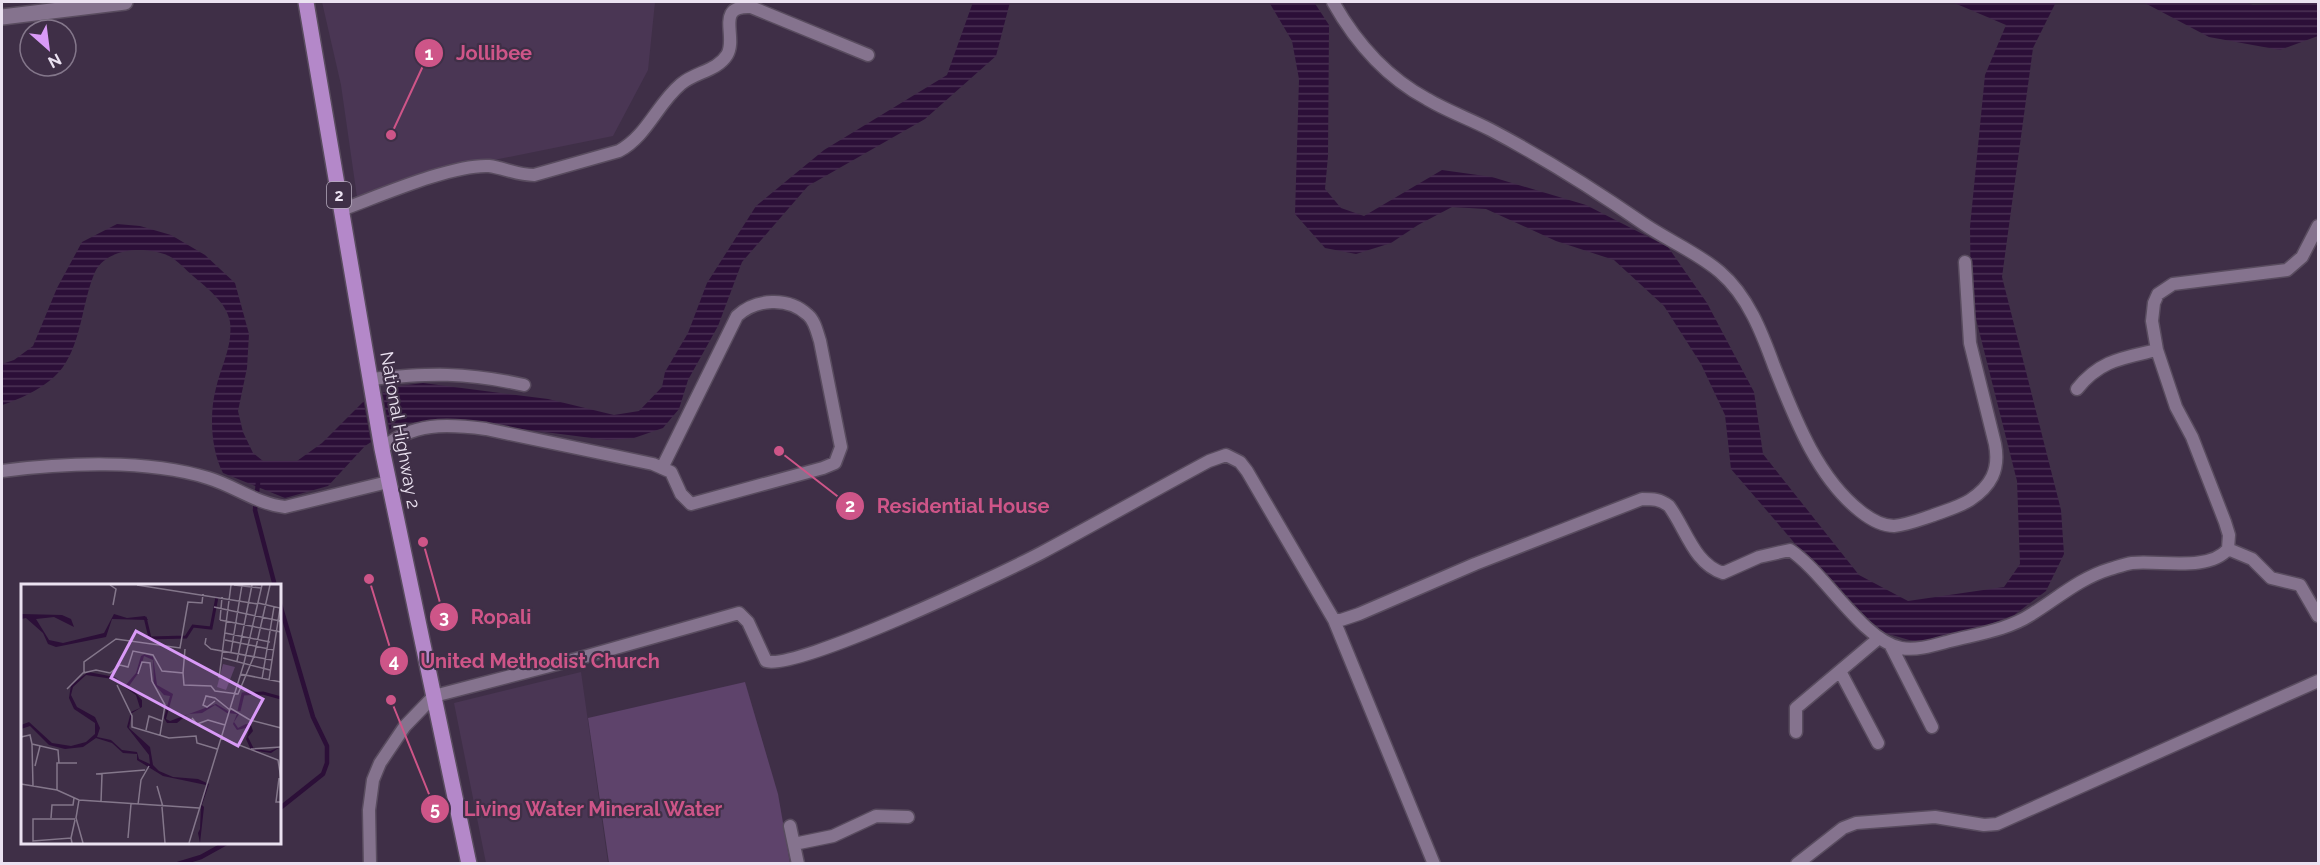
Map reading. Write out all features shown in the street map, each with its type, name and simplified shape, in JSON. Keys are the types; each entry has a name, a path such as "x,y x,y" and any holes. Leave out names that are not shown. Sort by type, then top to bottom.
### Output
{"main road":[{"name":"National Highway 2","path":"306,2 381,445 469,864"}],"street":[{"path":"2,17 125,2"},
{"path":"1333,2 1349,31 1393,76 1417,93 1491,130 1605,197 1722,273 1746,305 1760,330 1800,427 1828,476 1850,503 1879,524 1893,526 1912,522 1966,502 1983,491 1995,470 1998,458 1970,343 1965,261"},
{"path":"341,210 420,181 469,169 488,166 520,175 534,175 619,151 631,145 678,87 698,72 718,64 727,54 730,46 728,21 734,10 740,6 751,7 868,55"},
{"path":"1884,641 1902,648 1920,648 1993,630 2031,615 2085,578 2108,569 2130,563 2200,562 2218,557 2228,549 2229,535 2225,522 2192,437 2176,407 2157,350 2152,321 2154,303 2158,294 2166,288 2197,279 2287,270 2302,257 2319,226"},
{"path":"381,445 403,433 438,426 458,426 529,437 662,468 671,472 681,494 692,504 835,462 841,447 820,341 815,325 808,314 796,308 764,302 755,303 737,316 662,468"},
{"path":"2077,389 2097,368 2119,358 2157,350"},
{"path":"372,383 417,373 451,373 524,385"},
{"path":"370,864 369,810 373,780 380,764 405,726 434,696 739,613 748,622 766,661 776,663 800,657 861,634 1024,561 1209,461 1226,455 1240,462 1247,471 1334,620 1434,864"},
{"path":"2,471 72,464 180,471 210,478 269,505 285,507 306,504 388,482"},
{"path":"1334,620 1359,614 1475,564 1642,499 1653,499 1663,501 1669,506 1703,561 1713,570 1723,573 1760,557 1790,550 1800,556 1884,641 1932,727"},
{"path":"2228,549 2252,559 2271,578 2300,585 2319,616"},
{"path":"1796,732 1796,708 1884,641"},
{"path":"1841,673 1878,743"},
{"path":"1797,864 1843,828 1856,823 1935,817 1984,825 1998,824 2319,681"},
{"path":"794,844 833,836 876,816 908,817"},
{"path":"790,826 798,864"}],"shaded area":[{"path":"322,2 655,2 648,70 613,136 489,161 357,197 341,85"},
{"path":"973,2 1010,2 996,56 925,119 808,186 742,262 718,326 688,380 679,409 663,428 634,438 607,440 460,421 400,423 365,446 328,486 285,498 223,473 219,464 212,420 216,388 230,339 230,322 225,308 210,291 172,258 160,253 139,250 118,253 101,264 95,272 74,345 57,374 35,390 2,405 2,364 14,360 33,346 57,288 82,242 117,224 140,226 171,235 205,255 235,283 249,334 247,368 238,411 243,432 253,453 263,461 297,461 322,443 366,399 401,386 423,383 548,399 614,415 639,411 662,387 665,372 688,333 707,283 756,206 824,150 947,75"},
{"path":"1269,2 1314,2 1329,25 1328,156 1325,189 1341,208 1364,216 1442,170 1492,177 1586,205 1668,247 1707,303 1754,392 1763,454 1859,575 1908,601 2004,587 2020,564 2017,481 1971,299 1970,227 1985,75 2006,25 1952,2 2056,2 2033,48 2002,277 2061,510 2064,554 2046,591 2014,615 1972,631 1916,642 1882,632 1822,575 1731,469 1725,415 1701,364 1664,306 1614,260 1556,241 1486,209 1452,207 1391,243 1356,254 1325,248 1295,214 1299,79 1292,41"},
{"path":"2143,2 2245,2 2253,5 2318,2 2318,36 2280,50 2209,37"},
{"path":"581,672 608,863 486,863 454,703"},
{"path":"745,682 778,794 790,863 609,863 588,718"}],"pier":[{"path":"382,390 390,433 371,443 363,398"}],"waterway":[{"path":"258,483 255,510 274,584"},
{"path":"280,604 313,717 327,746 327,763 323,774 280,808"},
{"path":"178,864 201,857 224,844"}],"place":[{"name":"Jollibee","path":"391,135"},
{"name":"Residential House","path":"779,451"},
{"name":"Ropali","path":"423,542"},
{"name":"United Methodist Church","path":"369,579"},
{"name":"Living Water Mineral Water","path":"391,700"}]}
